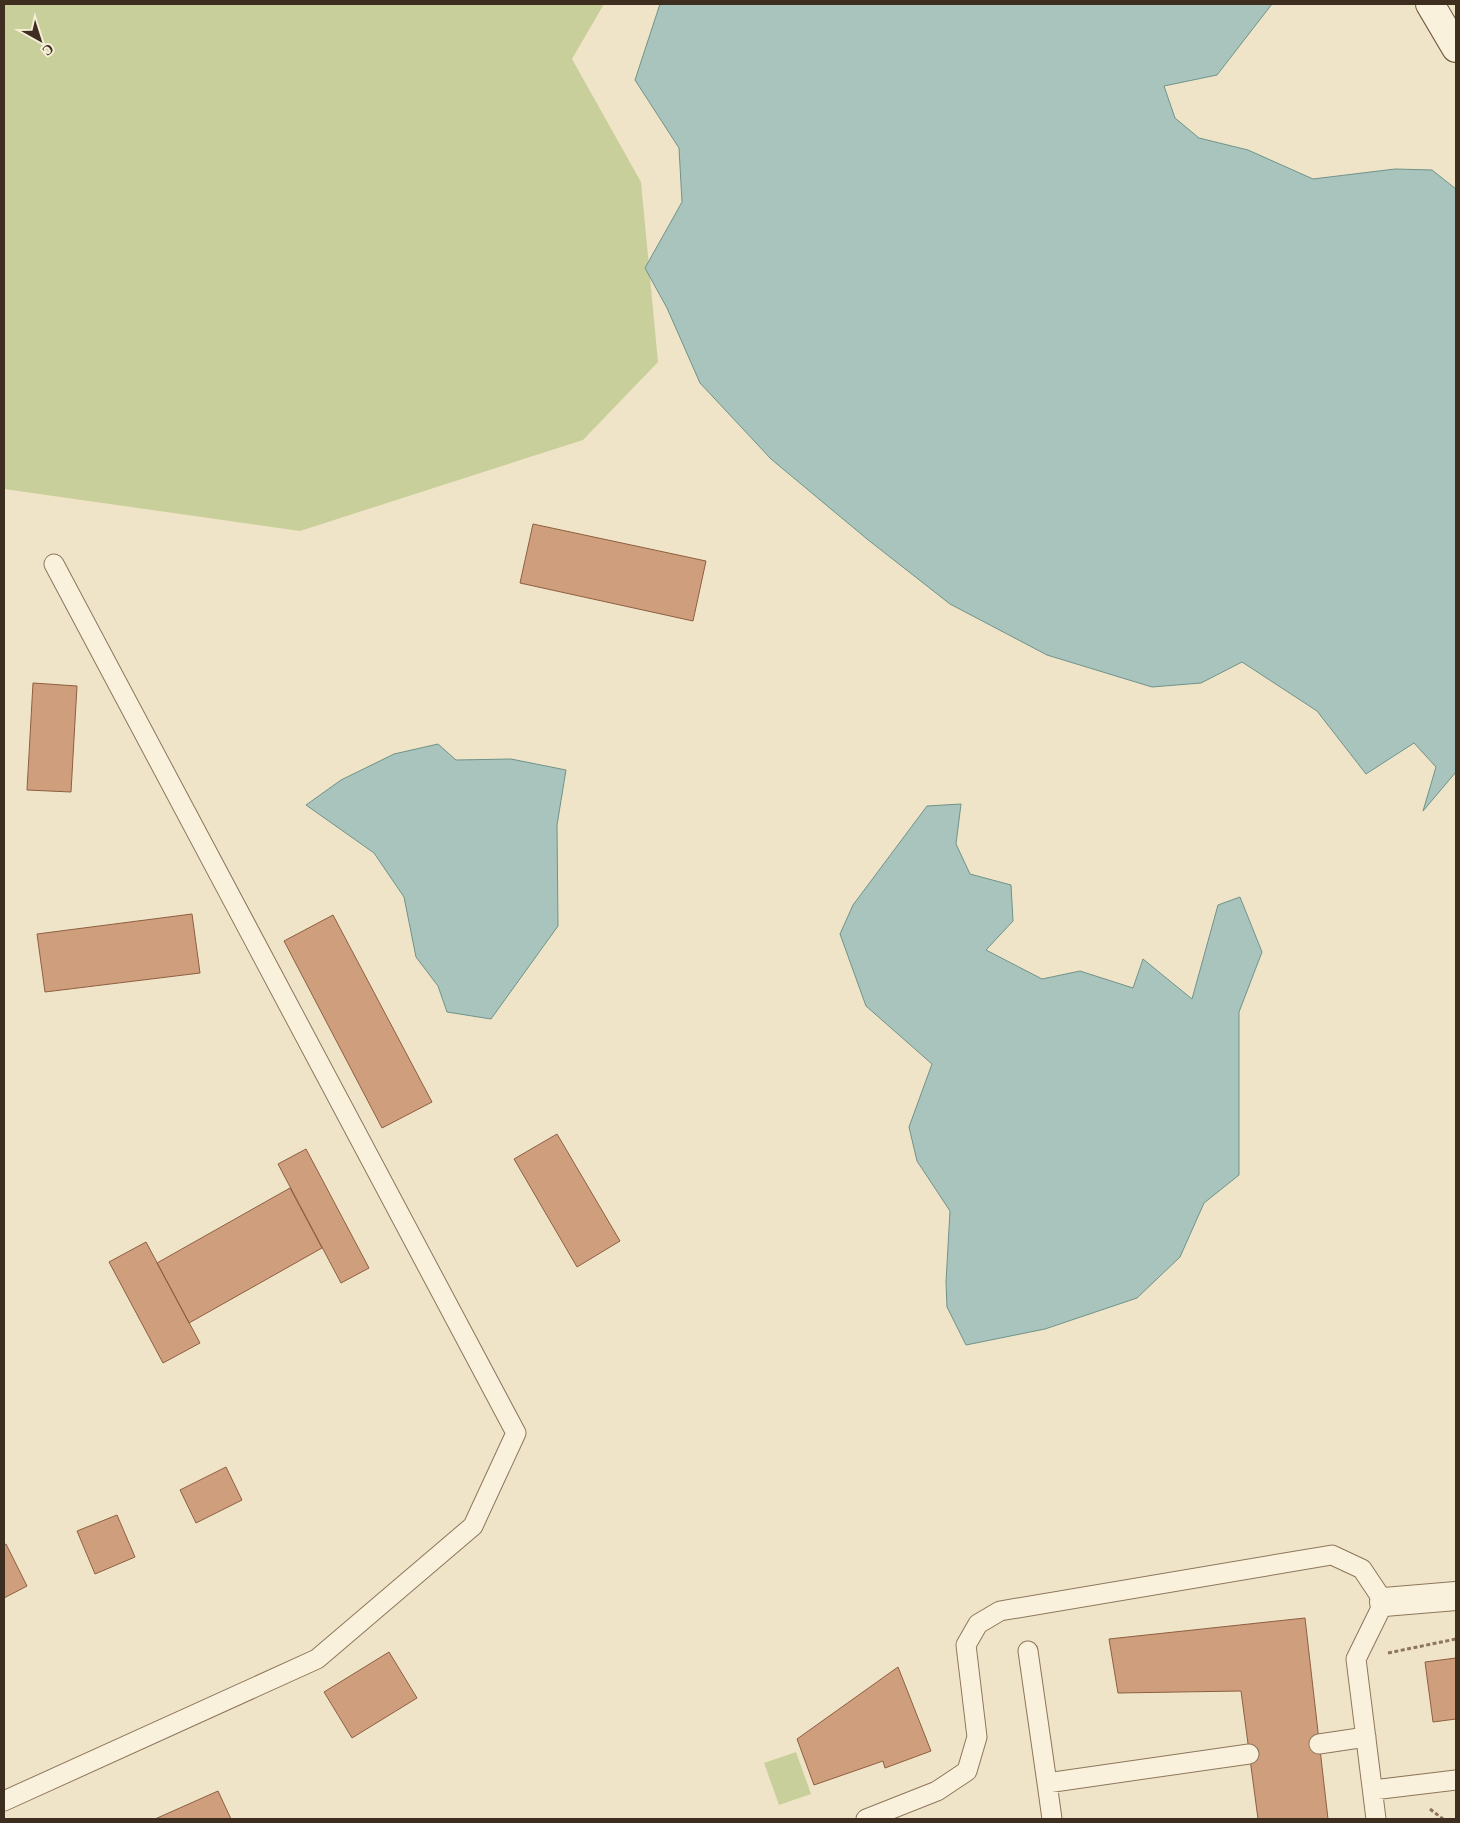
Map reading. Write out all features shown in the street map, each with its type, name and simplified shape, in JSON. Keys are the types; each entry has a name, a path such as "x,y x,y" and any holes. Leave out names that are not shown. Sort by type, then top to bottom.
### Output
{"street":[{"path":"1430,4 1456,48"},
{"path":"1384,1602 1456,1596"}],"lane":[{"path":"4,1801 317,1659 473,1526 516,1433 54,564"},
{"path":"866,1819 937,1791 967,1770 976,1737 966,1645 978,1624 1000,1611 1332,1555 1362,1570 1384,1602 1356,1659 1376,1819"},
{"path":"1028,1651 1052,1819"},
{"path":"1319,1744 1366,1737"},
{"path":"1047,1783 1250,1754"},
{"path":"1372,1790 1456,1780"}],"path":[{"path":"1356,1659 1456,1639"}],"green space":[{"path":"4,4 604,4 572,59 641,182 658,362 583,440 300,531 4,489"},
{"path":"796,1752 811,1794 779,1805 764,1763"}],"water":[{"path":"660,4 1272,4 1217,75 1164,86 1175,118 1199,138 1248,150 1313,179 1395,169 1432,170 1456,189 1456,772 1423,811 1436,767 1414,743 1366,774 1317,711 1242,662 1201,683 1152,687 1047,655 950,604 867,539 771,459 700,383 667,308 645,268 682,202 679,148 635,80"},
{"path":"438,744 456,760 511,759 566,770 557,825 558,926 491,1019 447,1012 438,986 416,957 404,897 374,853 306,805 341,780 394,754"},
{"path":"961,804 956,844 970,874 1011,885 1013,921 986,950 1042,979 1080,971 1133,988 1143,959 1192,999 1218,905 1240,897 1262,952 1239,1012 1239,1175 1204,1203 1180,1257 1137,1298 1045,1329 966,1345 947,1307 946,1282 950,1211 917,1161 909,1127 932,1064 866,1006 840,934 853,905 927,806"}],"building":[{"path":"533,524 706,561 693,621 520,583"},
{"path":"33,683 77,686 71,792 27,790"},
{"path":"192,914 200,973 45,992 37,934"},
{"path":"333,915 432,1102 382,1128 284,941"},
{"path":"557,1134 620,1241 577,1267 514,1159"},
{"path":"306,1149 369,1268 341,1283 278,1164"},
{"path":"290,1188 322,1248 189,1323 157,1263"},
{"path":"146,1242 200,1343 163,1363 109,1262"},
{"path":"226,1467 242,1500 196,1523 180,1490"},
{"path":"117,1515 135,1557 95,1574 77,1531"},
{"path":"6,1544 27,1586 4,1598 4,1545"},
{"path":"1305,1618 1328,1819 1258,1819 1241,1691 1118,1693 1109,1639"},
{"path":"389,1652 417,1698 352,1738 324,1692"},
{"path":"1456,1658 1456,1719 1433,1722 1425,1662"},
{"path":"898,1667 931,1751 885,1768 883,1761 814,1785 797,1739"},
{"path":"218,1791 231,1819 155,1819"}]}
